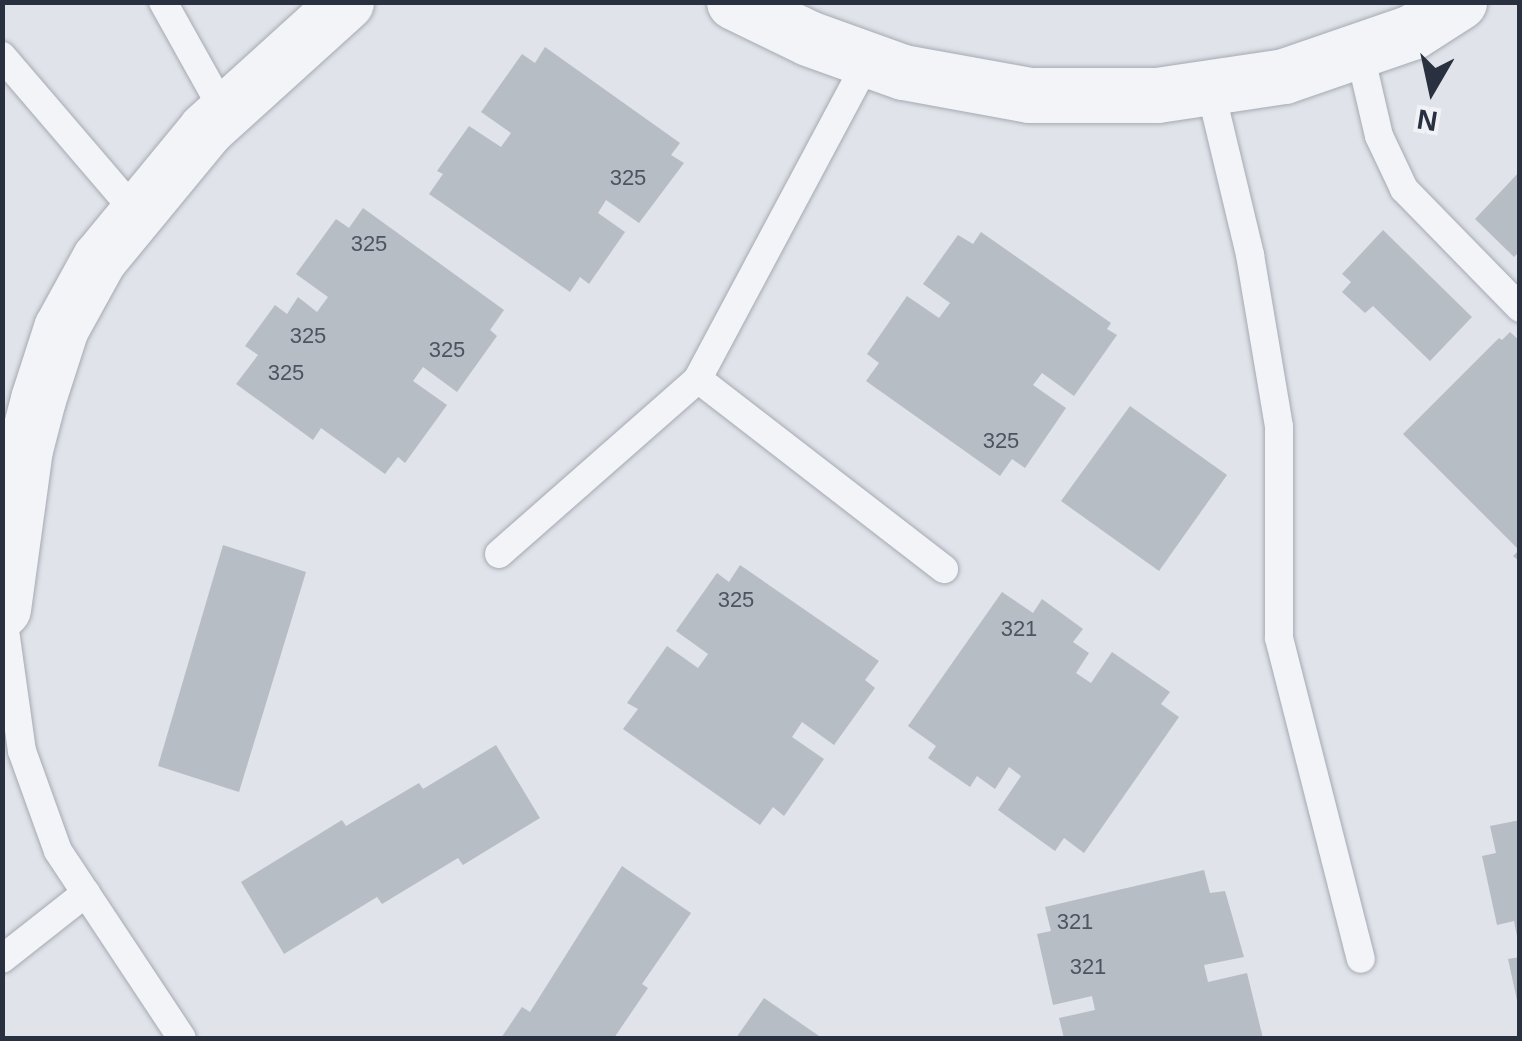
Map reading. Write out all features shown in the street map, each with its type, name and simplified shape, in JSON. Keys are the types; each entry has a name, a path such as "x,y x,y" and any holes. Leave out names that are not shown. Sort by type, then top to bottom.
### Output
{"street":[{"path":"3,609 25,449 38,399 62,328 98,259 135,210 225,113 346,2"},
{"path":"734,2 808,38 903,72 1029,95 1157,95 1284,76 1412,32 1459,2"}],"lane":[{"path":"164,2 225,113"},
{"path":"1359,50 1379,136 1404,190 1520,308"},
{"path":"2,56 135,210"},
{"path":"499,554 698,379 868,60"},
{"path":"1210,88 1250,255 1279,427 1279,638 1361,959"},
{"path":"698,379 944,569"},
{"path":"3,609 22,751 58,851 182,1038"},
{"path":"2,959 86,893"}],"building":[{"path":"545,47 680,143 671,155 684,163 639,223 606,200 598,213 625,232 589,284 580,277 570,292 429,194 443,174 437,171 469,126 501,147 511,133 481,112 522,54 535,63"},
{"path":"1520,171 1520,251 1514,257 1475,219"},
{"path":"363,208 504,310 490,330 497,336 457,392 423,367 413,381 447,405 405,463 398,457 385,474 321,428 313,440 236,384 258,355 245,346 275,305 287,314 298,297 317,312 328,297 296,274 336,219 349,228"},
{"path":"1383,230 1472,317 1430,361 1373,306 1365,313 1342,292 1351,282 1342,274"},
{"path":"981,232 1111,323 1107,329 1117,335 1074,396 1042,373 1033,385 1066,408 1025,468 1012,459 1000,476 866,381 879,363 867,354 907,296 939,318 950,303 923,284 958,235 973,244"},
{"path":"1510,332 1520,341 1520,562 1513,556 1519,550 1403,434 1499,338 1502,340"},
{"path":"1130,406 1227,475 1159,571 1061,501"},
{"path":"223,545 306,572 239,792 158,766"},
{"path":"740,565 879,661 865,680 875,688 834,745 802,722 792,737 824,759 784,816 773,807 760,825 623,729 638,709 627,703 667,646 698,668 708,654 676,631 717,573 729,582"},
{"path":"1002,592 1033,613 1042,599 1083,629 1073,642 1089,653 1076,673 1091,683 1112,652 1170,692 1161,704 1179,717 1084,853 1064,838 1055,851 998,810 1021,776 1009,767 995,789 977,776 970,787 928,758 936,746 908,726"},
{"path":"496,745 540,818 463,865 458,858 382,904 377,897 284,954 241,882 342,820 346,826 419,783 423,789"},
{"path":"1520,820 1518,941 1514,921 1497,925 1482,856 1496,853 1490,826"},
{"path":"622,866 691,913 642,984 648,988 614,1038 501,1038 522,1007 530,1012"},
{"path":"1204,870 1210,893 1225,891 1244,957 1204,965 1208,982 1247,973 1263,1038 1064,1038 1059,1018 1095,1010 1092,996 1053,1005 1037,934 1051,931 1045,907"},
{"path":"1520,957 1520,1005 1518,1005 1508,959"},
{"path":"764,998 822,1038 736,1038"}]}
